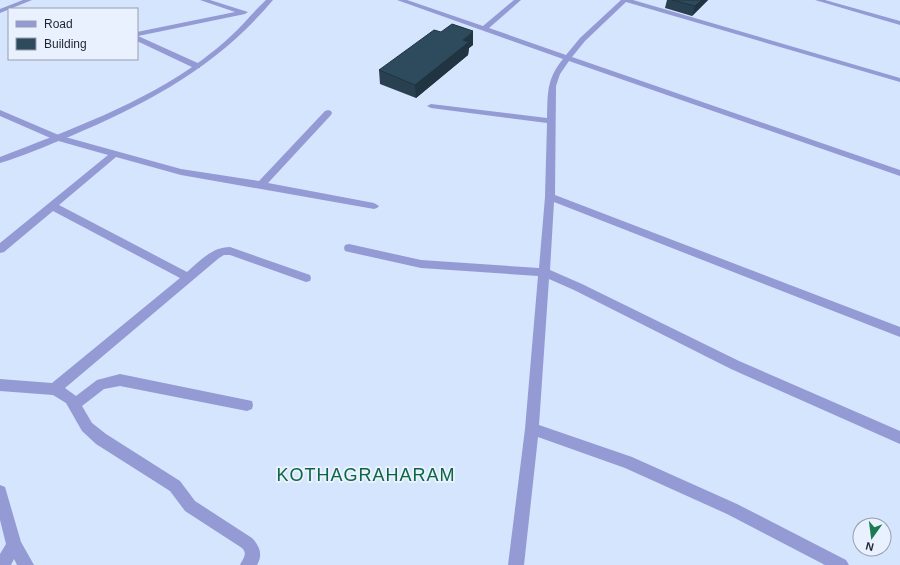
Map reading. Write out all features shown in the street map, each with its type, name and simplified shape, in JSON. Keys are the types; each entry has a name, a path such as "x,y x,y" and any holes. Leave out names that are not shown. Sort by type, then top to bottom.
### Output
{"street":[{"path":"0,11 29,0"},
{"path":"203,0 254,15"},
{"path":"0,160 58,138 149,95 176,80 230,41 270,0"},
{"path":"400,0 900,173"},
{"path":"484,29 518,0"},
{"path":"516,565 532,429 550,197 552,86 555,75 566,58 626,0 900,80"},
{"path":"818,0 900,23"},
{"path":"138,34 245,12"},
{"path":"138,38 197,66"},
{"path":"431,106 551,121"},
{"path":"0,113 58,138 181,172 374,206"},
{"path":"261,185 328,113"},
{"path":"0,249 114,154"},
{"path":"550,197 900,332"},
{"path":"52,206 188,277"},
{"path":"349,248 420,264 543,272 578,287 735,365 900,438"},
{"path":"54,389 204,263 223,251 230,251 306,278"},
{"path":"74,405 101,384 120,380 247,405"},
{"path":"0,385 54,389 65,394 71,399 87,427 100,440 176,486 190,506 247,543 252,548 253,557 248,565"},
{"path":"532,429 627,462 732,509 841,565"},
{"path":"0,492 14,545 26,565"},
{"path":"2,565 14,545"}],"building":[{"path":"672,0 702,0 695,6"},
{"path":"452,24 473,31 463,40 469,42 415,85 379,70 434,30 441,32"}],"district":[{"name":"KOTHAGRAHARAM","path":"366,475"}]}
